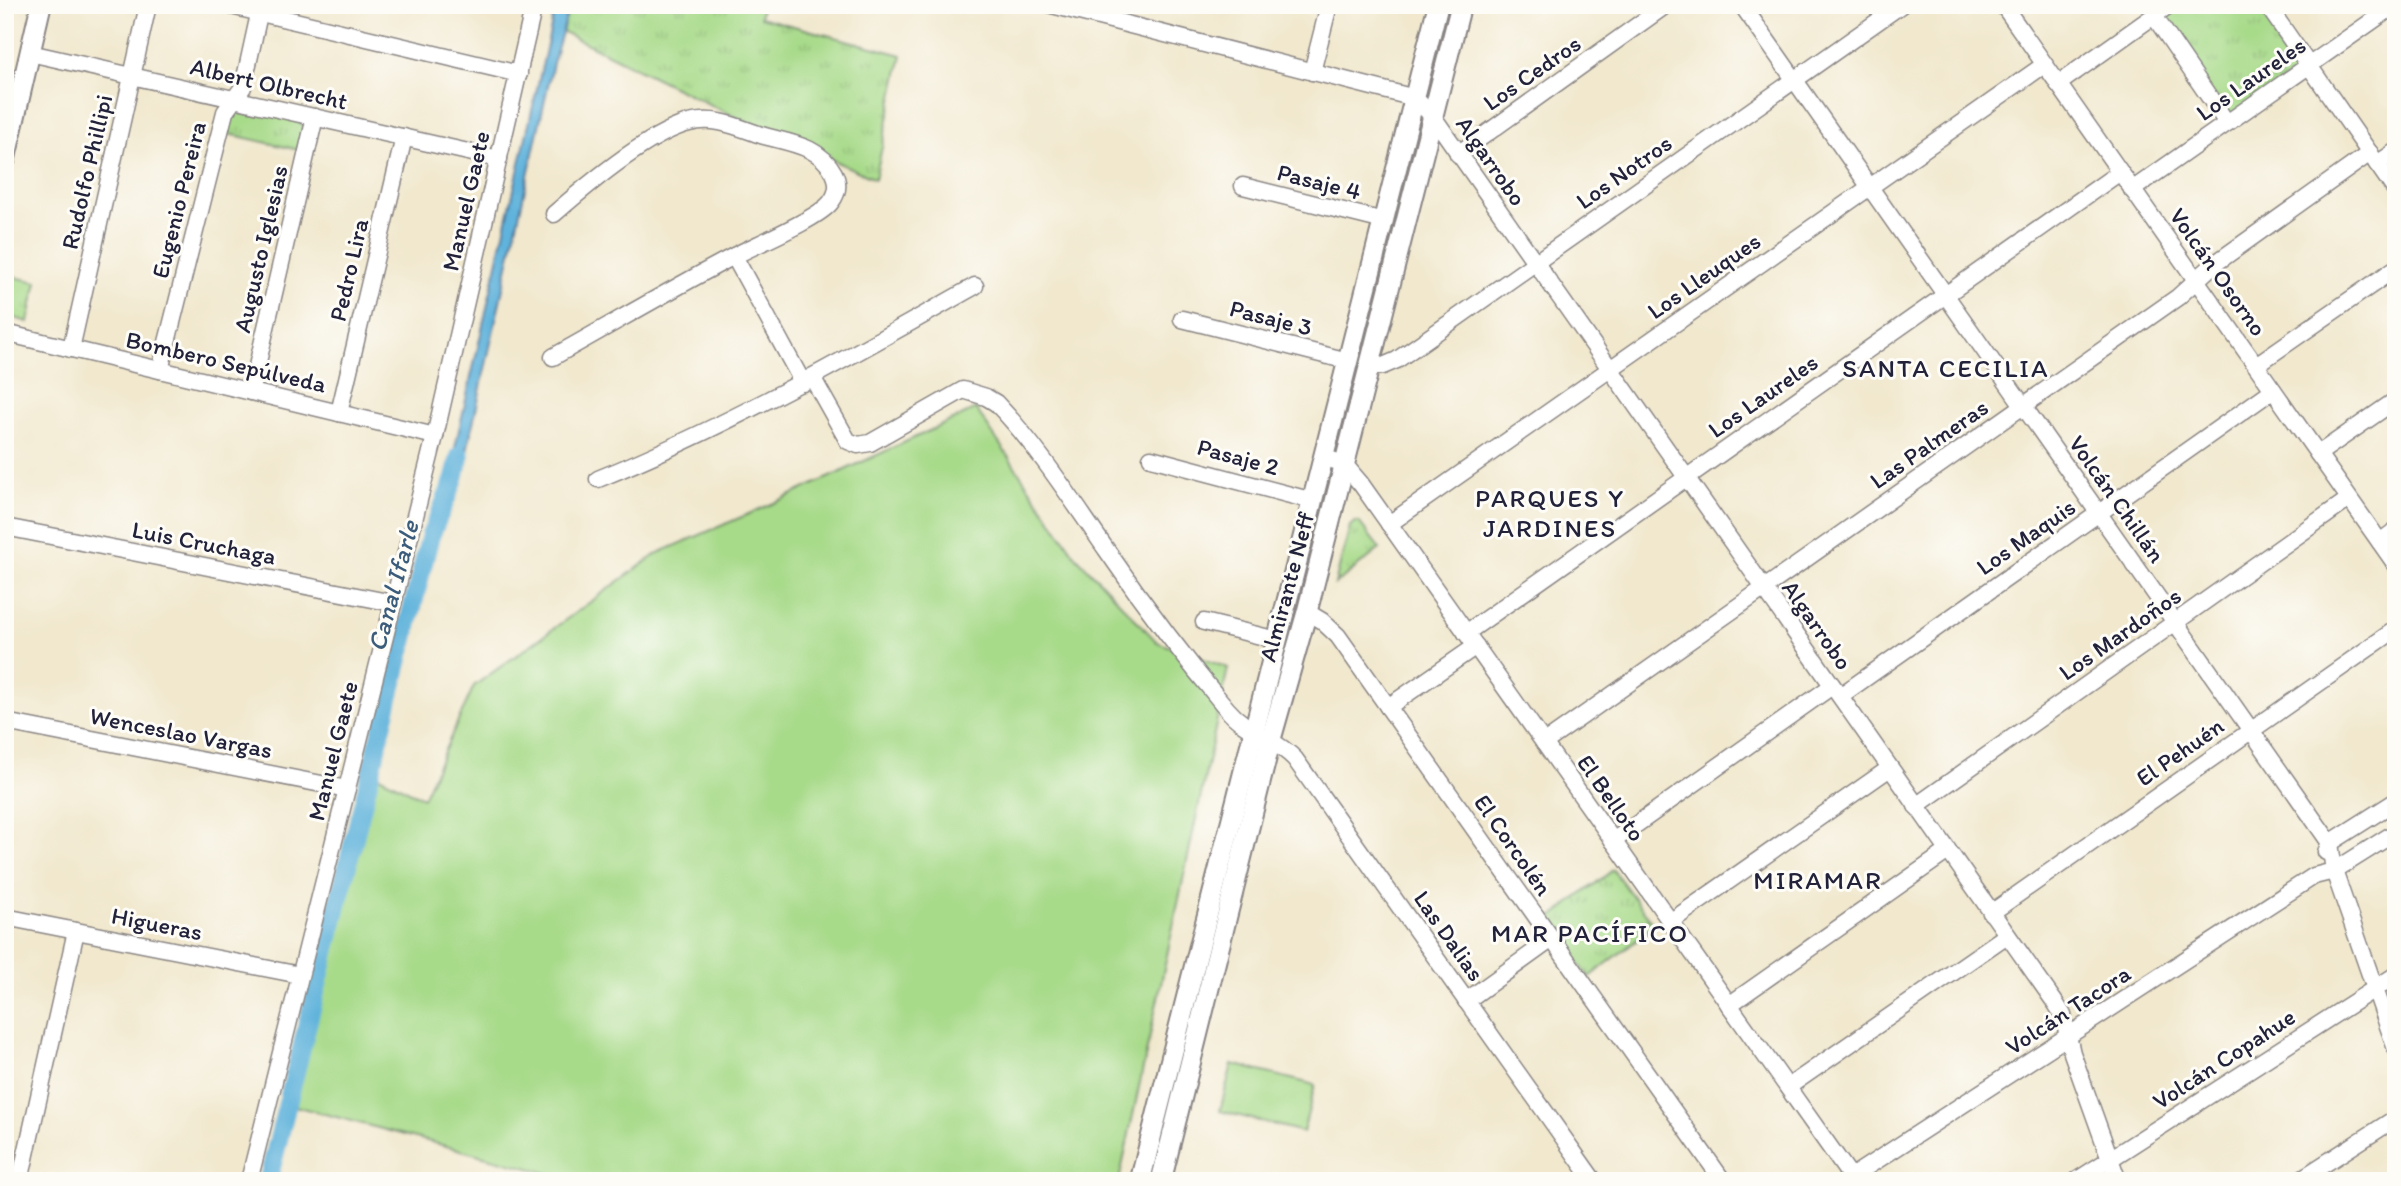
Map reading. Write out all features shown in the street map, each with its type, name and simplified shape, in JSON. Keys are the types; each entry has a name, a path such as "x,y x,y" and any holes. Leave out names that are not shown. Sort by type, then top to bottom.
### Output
{"street":[{"path":"5,160 40,5"},
{"name":"Rudolfo Phillipi","path":"71,349 148,5"},
{"path":"228,5 261,9 519,74"},
{"name":"Manuel Gaete","path":"249,1181 435,436 534,5"},
{"path":"1052,5 1415,98"},
{"path":"1312,72 1329,5"},
{"name":"Almirante Neff","path":"1161,1181 1262,735 1277,640 1438,5"},
{"name":"Almirante Neff","path":"1140,1181 1262,735 1307,611 1461,5"},
{"name":"Los Cedros","path":"1458,153 1666,5"},
{"name":"Volcán Chillán","path":"1742,5 2330,843 2334,871 2396,1048"},
{"name":"Los Notros","path":"1369,368 1397,360 1901,5"},
{"name":"Volcán Osorno","path":"2003,5 2396,565"},
{"path":"2058,84 2169,5"},
{"path":"2267,5 2396,191"},
{"name":"Los Laureles","path":"2132,190 2395,5"},
{"name":"Eugenio Pereira","path":"160,370 225,112 243,87 261,9"},
{"path":"2154,16 2227,123"},
{"name":"Albert Olbrecht","path":"30,53 499,159"},
{"name":"Los Lleuques","path":"1389,524 2045,65"},
{"name":"Algarrobo","path":"1415,98 1434,118 2063,1015 2072,1053 2118,1181"},
{"name":"Augusto Iglesias","path":"251,392 315,117"},
{"path":"553,356 827,207 836,194 838,181 820,155 802,145 721,122 697,121 676,128 622,160 554,214"},
{"name":"Pedro Lira","path":"339,413 404,137"},
{"name":"Las Palmeras","path":"1544,743 2178,297 2213,265 2374,159 2396,151"},
{"name":"Los Laureles","path":"1388,707 1471,640 1686,478 2120,172"},
{"name":"Pasaje 4","path":"1243,186 1384,221"},
{"name":"Las Dalias","path":"734,256 807,380 848,441 858,445 870,443 963,390 996,403 1040,457 1186,658 1237,720 1295,759 1594,1181"},
{"path":"2256,365 2396,268"},
{"path":"598,479 710,430 807,380 975,286"},
{"name":"Pasaje 3","path":"1182,319 1348,360"},
{"name":"Bombero Sepúlveda","path":"5,333 435,436"},
{"name":"Los Maquis","path":"1613,841 2099,513 2273,390"},
{"path":"2318,454 2396,400"},
{"path":"1324,457 1344,464"},
{"name":"Pasaje 2","path":"1151,458 1313,501"},
{"name":"El Belloto","path":"1344,464 1671,922 1848,1179"},
{"name":"Los Mardoños","path":"1916,806 2350,499"},
{"name":"Luis Cruchaga","path":"5,527 393,603"},
{"path":"2380,542 2396,530"},
{"name":"El Corcolén","path":"1307,611 1338,636 1723,1181"},
{"path":"1203,622 1277,640"},
{"name":"El Pehuén","path":"1992,913 2396,629"},
{"name":"Wenceslao Vargas","path":"5,722 347,789"},
{"path":"1671,922 1890,768"},
{"path":"2314,876 2330,843 2396,801"},
{"name":"Volcán Tacora","path":"1848,1179 2314,876 2334,871 2396,832"},
{"path":"1729,1005 1948,851"},
{"name":"Higueras","path":"5,917 300,975"},
{"path":"20,1181 76,931"},
{"path":"1787,1087 2007,935"},
{"path":"1466,1001 1552,939"},
{"name":"Volcán Copahue","path":"2076,1181 2396,975"},
{"path":"2298,1181 2396,1118"}],"green space":[{"path":"555,5 762,5 760,17 902,55 875,179 727,113 551,26"},
{"path":"2173,5 2264,5 2306,65 2227,120 2156,17"},
{"path":"237,106 297,118 304,127 299,150 224,133 231,111"},
{"path":"5,275 37,282 28,322 5,313"},
{"path":"976,409 1075,555 1157,642 1228,668 1119,1181 578,1181 291,1105 371,772 423,798 474,686 658,553 774,503"},
{"path":"1359,522 1380,549 1335,584 1350,526"},
{"path":"1613,870 1655,926 1589,977 1547,921"},
{"path":"1232,1064 1315,1085 1303,1132 1220,1111"}],"water":[{"path":"556,5 570,5 553,63 460,482 448,478"}],"waterway":[{"name":"Canal Ifarle","path":"268,1181 430,537 454,480 460,455"}],"district":[{"name":"SANTA CECILIA","path":"1946,368"},
{"name":"PARQUES Y JARDINES","path":"1550,513"},
{"name":"MIRAMAR","path":"1818,880"},
{"name":"MAR PACÍFICO","path":"1590,933"}]}
